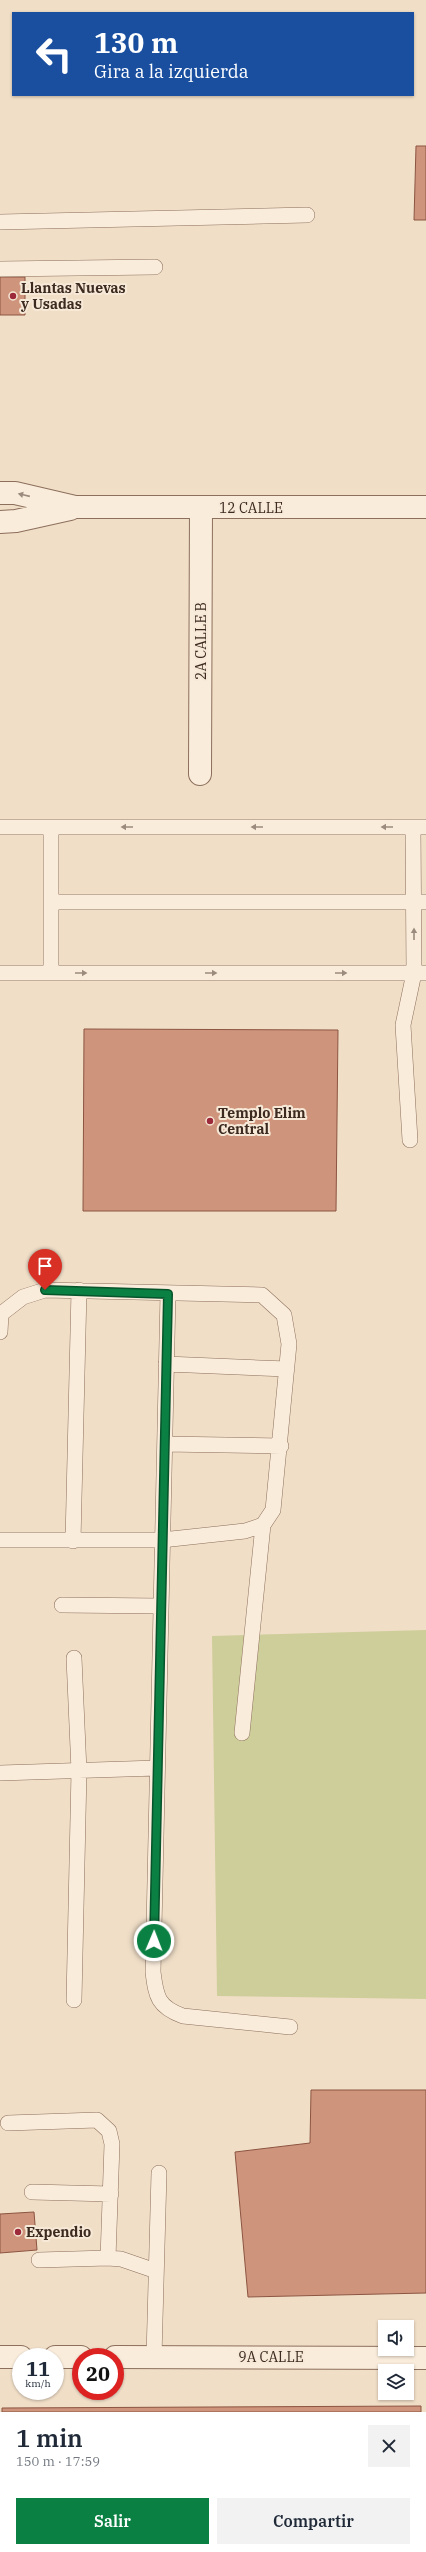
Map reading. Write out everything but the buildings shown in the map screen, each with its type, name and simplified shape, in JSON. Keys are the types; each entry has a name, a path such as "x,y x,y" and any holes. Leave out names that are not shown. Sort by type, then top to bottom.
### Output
{"street":[{"name":"12 CALLE","path":"0,494 15,493 75,507 426,507"},
{"name":"12 CALLE","path":"0,522 16,521 75,507"},
{"name":"2A CALLE B","path":"200,774 201,508"},
{"path":"0,2357 12,2357"},
{"name":"9A CALLE","path":"124,2357 426,2358"}],"lane":[{"path":"0,222 307,215"},
{"path":"0,269 155,267"},
{"path":"0,827 420,827 420,973 403,1025 410,1140"},
{"path":"51,827 51,973"},
{"path":"51,902 420,902"},
{"path":"0,973 420,973"},
{"path":"0,1332 1,1314 23,1297 45,1290 262,1295 284,1315 289,1344 281,1446 273,1510 263,1525 242,1733"},
{"path":"73,1541 80,1290"},
{"path":"168,1294 153,1972 155,1993 167,2010 183,2016 290,2027"},
{"path":"166,1364 287,1369"},
{"path":"164,1444 281,1446"},
{"path":"0,1540 162,1540 244,1531 263,1525"},
{"path":"62,1605 160,1606"},
{"path":"74,1658 79,1771 74,2000"},
{"path":"0,1773 157,1768"},
{"path":"8,2123 97,2120 109,2131 112,2144 108,2258"},
{"path":"154,2357 159,2173"},
{"path":"32,2192 111,2194"},
{"path":"39,2260 121,2259 156,2271"}],"green space":[{"path":"426,1630 426,1999 217,1996 212,1636"}],"place":[{"name":"Llantas Nuevas y Usadas","path":"13,296"},
{"name":"Templo Elim Central","path":"210,1121"},
{"name":"Expendio","path":"18,2232"}],"route":[{"path":"45,1290 168,1294 154,1941"}]}
